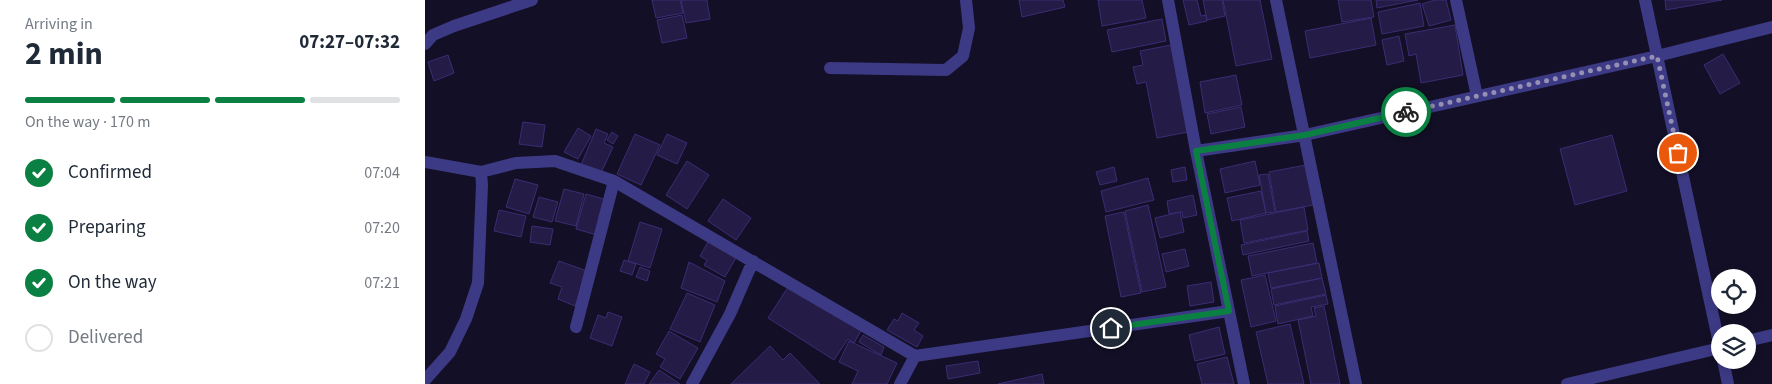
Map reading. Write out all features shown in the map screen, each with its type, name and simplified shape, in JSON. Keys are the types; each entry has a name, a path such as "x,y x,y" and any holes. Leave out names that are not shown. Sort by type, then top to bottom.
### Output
{"street":[{"path":"425,44 433,35 454,26 533,0"},
{"path":"830,68 946,70 963,56 969,28 965,0"},
{"path":"1168,0 1196,151 1244,384"},
{"path":"1276,0 1357,384"},
{"path":"1456,0 1477,96"},
{"path":"1645,0 1715,324"},
{"path":"1196,151 1305,135 1657,56 1772,27"},
{"path":"425,162 481,172 516,163 555,161 614,181 915,356 1229,311"},
{"path":"425,380 450,352 467,319 478,283 481,172"},
{"path":"576,327 614,181"},
{"path":"692,384 730,314 753,262"},
{"path":"1756,339 1772,335"},
{"path":"1567,384 1711,350"},
{"path":"900,384 915,356"},
{"path":"1725,369 1728,384"}],"building":[{"path":"652,0 680,0 683,13 656,18"},
{"path":"681,0 707,0 710,19 686,23"},
{"path":"1019,0 1063,0 1065,7 1022,17"},
{"path":"1098,0 1142,0 1146,18 1102,26"},
{"path":"1183,0 1197,0 1201,16 1206,15 1207,21 1189,25"},
{"path":"1203,0 1222,0 1225,16 1207,20"},
{"path":"1223,0 1260,0 1272,59 1236,66"},
{"path":"1338,0 1371,0 1374,17 1342,22"},
{"path":"1376,0 1418,0 1377,8"},
{"path":"1435,0 1446,0 1451,20 1429,26 1422,4"},
{"path":"1665,0 1722,0 1666,10"},
{"path":"1420,3 1424,26 1382,34 1378,12"},
{"path":"682,15 687,38 662,43 657,20"},
{"path":"1371,18 1376,45 1310,58 1305,31"},
{"path":"1162,19 1166,41 1112,52 1107,30"},
{"path":"1455,25 1463,75 1421,83 1416,54 1409,56 1405,34"},
{"path":"1399,36 1404,61 1387,65 1382,40"},
{"path":"1171,45 1188,132 1157,138 1146,82 1137,84 1133,67 1143,65 1140,51"},
{"path":"1723,54 1740,83 1720,94 1704,65"},
{"path":"448,55 454,73 434,81 428,62"},
{"path":"1236,75 1242,105 1205,113 1200,82"},
{"path":"1241,107 1245,127 1211,134 1207,114"},
{"path":"523,122 545,125 542,147 519,144"},
{"path":"578,128 591,136 578,159 564,152"},
{"path":"596,129 608,134 604,143 613,147 601,173 581,165"},
{"path":"612,132 618,136 613,144 607,140"},
{"path":"635,134 660,145 641,185 617,174"},
{"path":"667,134 687,143 677,164 657,155"},
{"path":"1612,135 1627,191 1575,205 1560,149"},
{"path":"687,161 709,175 687,209 666,195"},
{"path":"1255,161 1260,185 1225,193 1220,169"},
{"path":"1306,165 1313,205 1276,212 1269,172"},
{"path":"1114,167 1117,181 1100,185 1096,172"},
{"path":"1185,167 1187,180 1173,182 1171,170"},
{"path":"1268,174 1275,212 1266,213 1259,175"},
{"path":"1148,178 1154,200 1106,212 1101,191"},
{"path":"515,179 538,185 529,214 506,207"},
{"path":"564,189 584,194 576,226 555,221"},
{"path":"1261,191 1266,213 1232,221 1227,198"},
{"path":"586,194 607,200 597,235 576,229"},
{"path":"1193,195 1197,215 1183,218 1182,212 1169,214 1167,201"},
{"path":"539,197 558,202 552,222 533,217"},
{"path":"723,199 751,218 736,240 708,221"},
{"path":"1148,205 1166,287 1142,292 1125,211"},
{"path":"1304,207 1308,230 1244,243 1240,220"},
{"path":"499,210 526,216 521,237 494,231"},
{"path":"1124,212 1141,293 1121,297 1105,216"},
{"path":"1180,212 1184,232 1160,238 1155,218"},
{"path":"640,222 662,229 650,268 628,261"},
{"path":"532,226 553,229 550,245 530,242"},
{"path":"1307,231 1309,241 1243,255 1241,245"},
{"path":"709,240 737,256 725,277 704,265 707,260 700,256"},
{"path":"1313,243 1317,263 1252,276 1248,256"},
{"path":"1185,249 1189,266 1166,272 1162,254"},
{"path":"624,260 636,264 632,275 620,271"},
{"path":"559,261 587,271 575,306 558,299 562,287 550,283"},
{"path":"689,262 725,281 717,302 681,288"},
{"path":"1319,263 1322,278 1271,288 1268,273"},
{"path":"640,267 650,271 647,281 636,277"},
{"path":"1265,275 1276,321 1251,327 1241,280"},
{"path":"1322,278 1326,294 1274,305 1271,289"},
{"path":"1211,282 1214,302 1190,306 1187,286"},
{"path":"790,284 862,329 854,343 848,339 834,360 768,318"},
{"path":"687,293 715,305 700,342 670,329"},
{"path":"1326,295 1328,304 1311,307 1313,316 1278,324 1275,306"},
{"path":"1324,306 1340,384 1311,384 1298,320 1316,316 1314,308"},
{"path":"608,312 622,317 612,346 590,338 598,315 606,318"},
{"path":"902,313 919,323 914,330 923,336 917,347 887,330 894,319 898,321"},
{"path":"1290,324 1304,384 1268,384 1256,332"},
{"path":"1219,327 1225,354 1195,361 1189,335"},
{"path":"669,331 698,348 680,379 660,367 665,359 656,354"},
{"path":"863,335 884,347 881,355 859,342"},
{"path":"849,341 897,363 887,384 852,384 858,371 839,362"},
{"path":"770,346 783,360 790,353 820,384 731,384"},
{"path":"1227,357 1234,384 1202,384 1197,364"},
{"path":"978,361 980,373 948,379 946,366"},
{"path":"634,364 650,372 644,384 625,384"},
{"path":"659,370 680,384 649,384"},
{"path":"1042,374 1044,384 998,384"}],"way so far":[{"path":"1406,112 1657,56 1678,153"}],"route":[{"path":"1111,328 1229,311 1196,151 1305,135 1406,112"}]}
